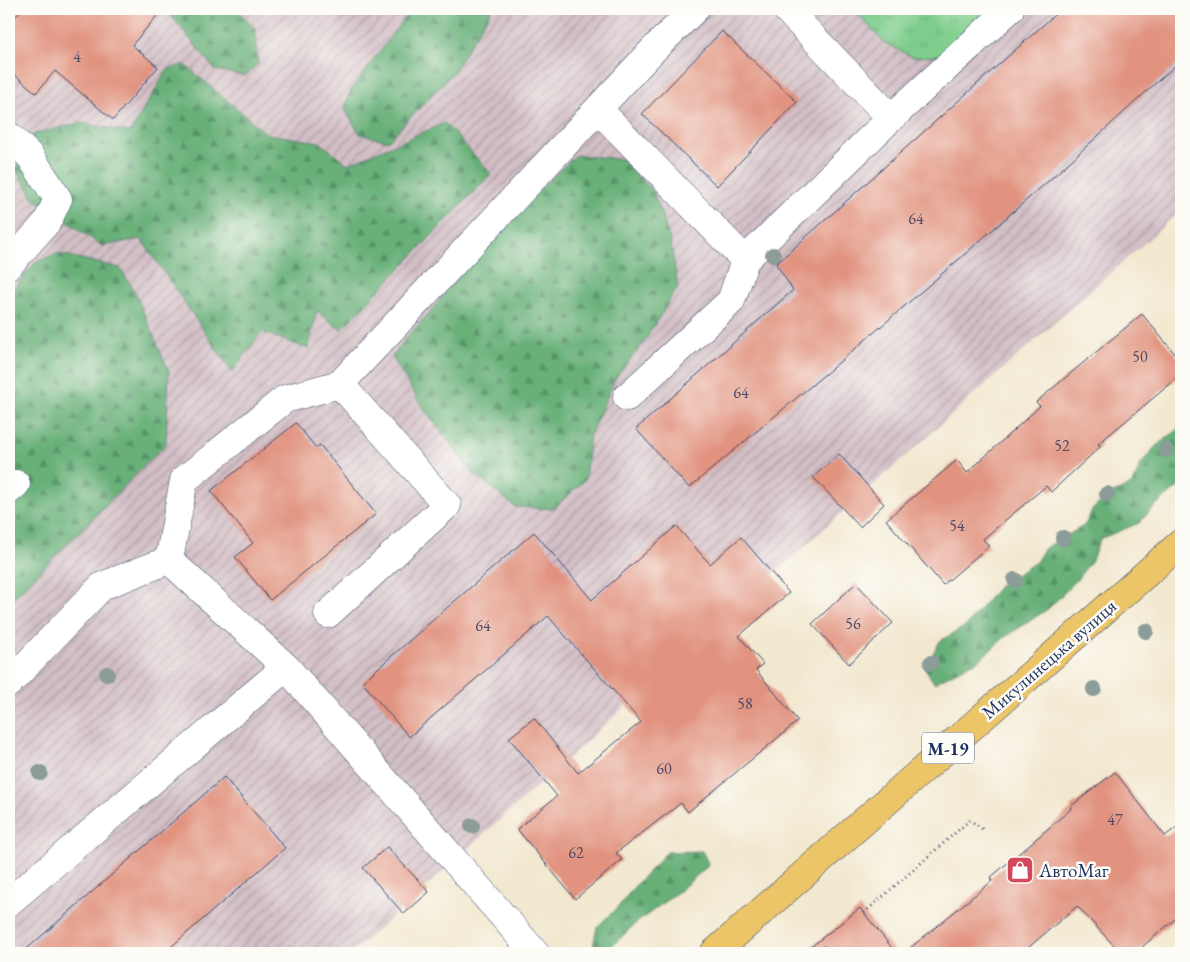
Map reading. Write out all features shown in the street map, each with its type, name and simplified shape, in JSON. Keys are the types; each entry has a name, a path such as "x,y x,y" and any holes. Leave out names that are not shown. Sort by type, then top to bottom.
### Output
{"highway":[{"name":"Микулинецька вулиця","path":"714,953 1181,543"}],"lane":[{"path":"169,560 184,480 285,399 340,384 654,49 695,9"},
{"path":"786,9 890,118"},
{"path":"627,397 731,301 745,260 890,118 1010,9"},
{"path":"598,109 745,260"},
{"path":"9,136 30,156 58,199 47,222 9,265"},
{"path":"328,614 447,504 340,384"},
{"path":"169,560 286,667 535,953"},
{"path":"9,683 102,586 169,560"},
{"path":"9,902 286,667"}],"path":[{"path":"864,913 970,820 986,831"},
{"path":"816,953 826,945"}],"shaded area":[{"path":"9,9 1181,9 1181,210 352,953 9,953"}],"green space":[{"path":"166,9 237,9 255,28 258,64 245,76 215,70"},
{"path":"411,9 492,9 452,74 388,141 360,134 345,110 349,93"},
{"path":"853,9 993,9 980,23 937,56 913,57 885,43"},
{"path":"184,64 267,134 319,142 348,164 445,123 491,174 341,330 317,311 308,349 262,332 232,372 141,239 102,246 35,199 15,169 34,134 80,123 130,132 167,70"},
{"path":"576,155 622,159 653,191 670,239 678,287 642,345 616,377 590,435 585,480 553,509 515,507 473,473 423,408 392,357 405,339 437,304 462,266"},
{"path":"56,253 120,268 135,292 169,372 166,444 9,602 9,295 34,264"},
{"path":"1181,427 1181,485 1157,504 1139,523 1100,539 1092,560 1075,582 1048,609 1005,637 979,660 934,683 925,668 940,641 966,626 1000,585 1036,562 1045,548 1085,525 1092,510 1109,495 1133,484 1140,466 1155,447"},
{"path":"702,851 709,865 679,891 635,924 610,948 593,946 597,927 619,906 667,852"}],"building":[{"path":"22,9 163,9 132,45 158,67 113,120 55,71 36,93 9,70 9,24"},
{"path":"1061,9 1181,9 1181,60 1054,176 958,260 689,488 636,429 793,290 776,264"},
{"path":"722,31 797,102 717,186 642,114"},
{"path":"1142,314 1181,361 1181,375 1098,444 1101,446 1051,492 1046,486 983,539 989,546 943,585 886,520 957,460 967,473 1040,406 1036,402"},
{"path":"296,423 316,448 320,445 376,514 270,600 235,557 253,543 211,491"},
{"path":"839,454 884,504 860,527 813,477"},
{"path":"676,526 710,564 741,537 789,593 739,636 763,664 756,670 798,721 688,812 681,803 616,853 622,860 575,899 517,829 557,796 509,738 534,718 578,773 641,722 548,616 409,737 362,682 534,532 592,600"},
{"path":"856,583 893,623 849,664 812,624"},
{"path":"1115,772 1165,836 1181,824 1181,914 1135,953 1121,953 1077,906 1022,953 904,953 992,881 990,878 1071,809 1070,807"},
{"path":"224,777 285,848 164,953 22,953"},
{"path":"387,847 429,892 404,914 363,868"},
{"path":"860,908 896,953 803,953"}],"place":[{"name":"АвтоМаг","path":"1020,870"}]}
